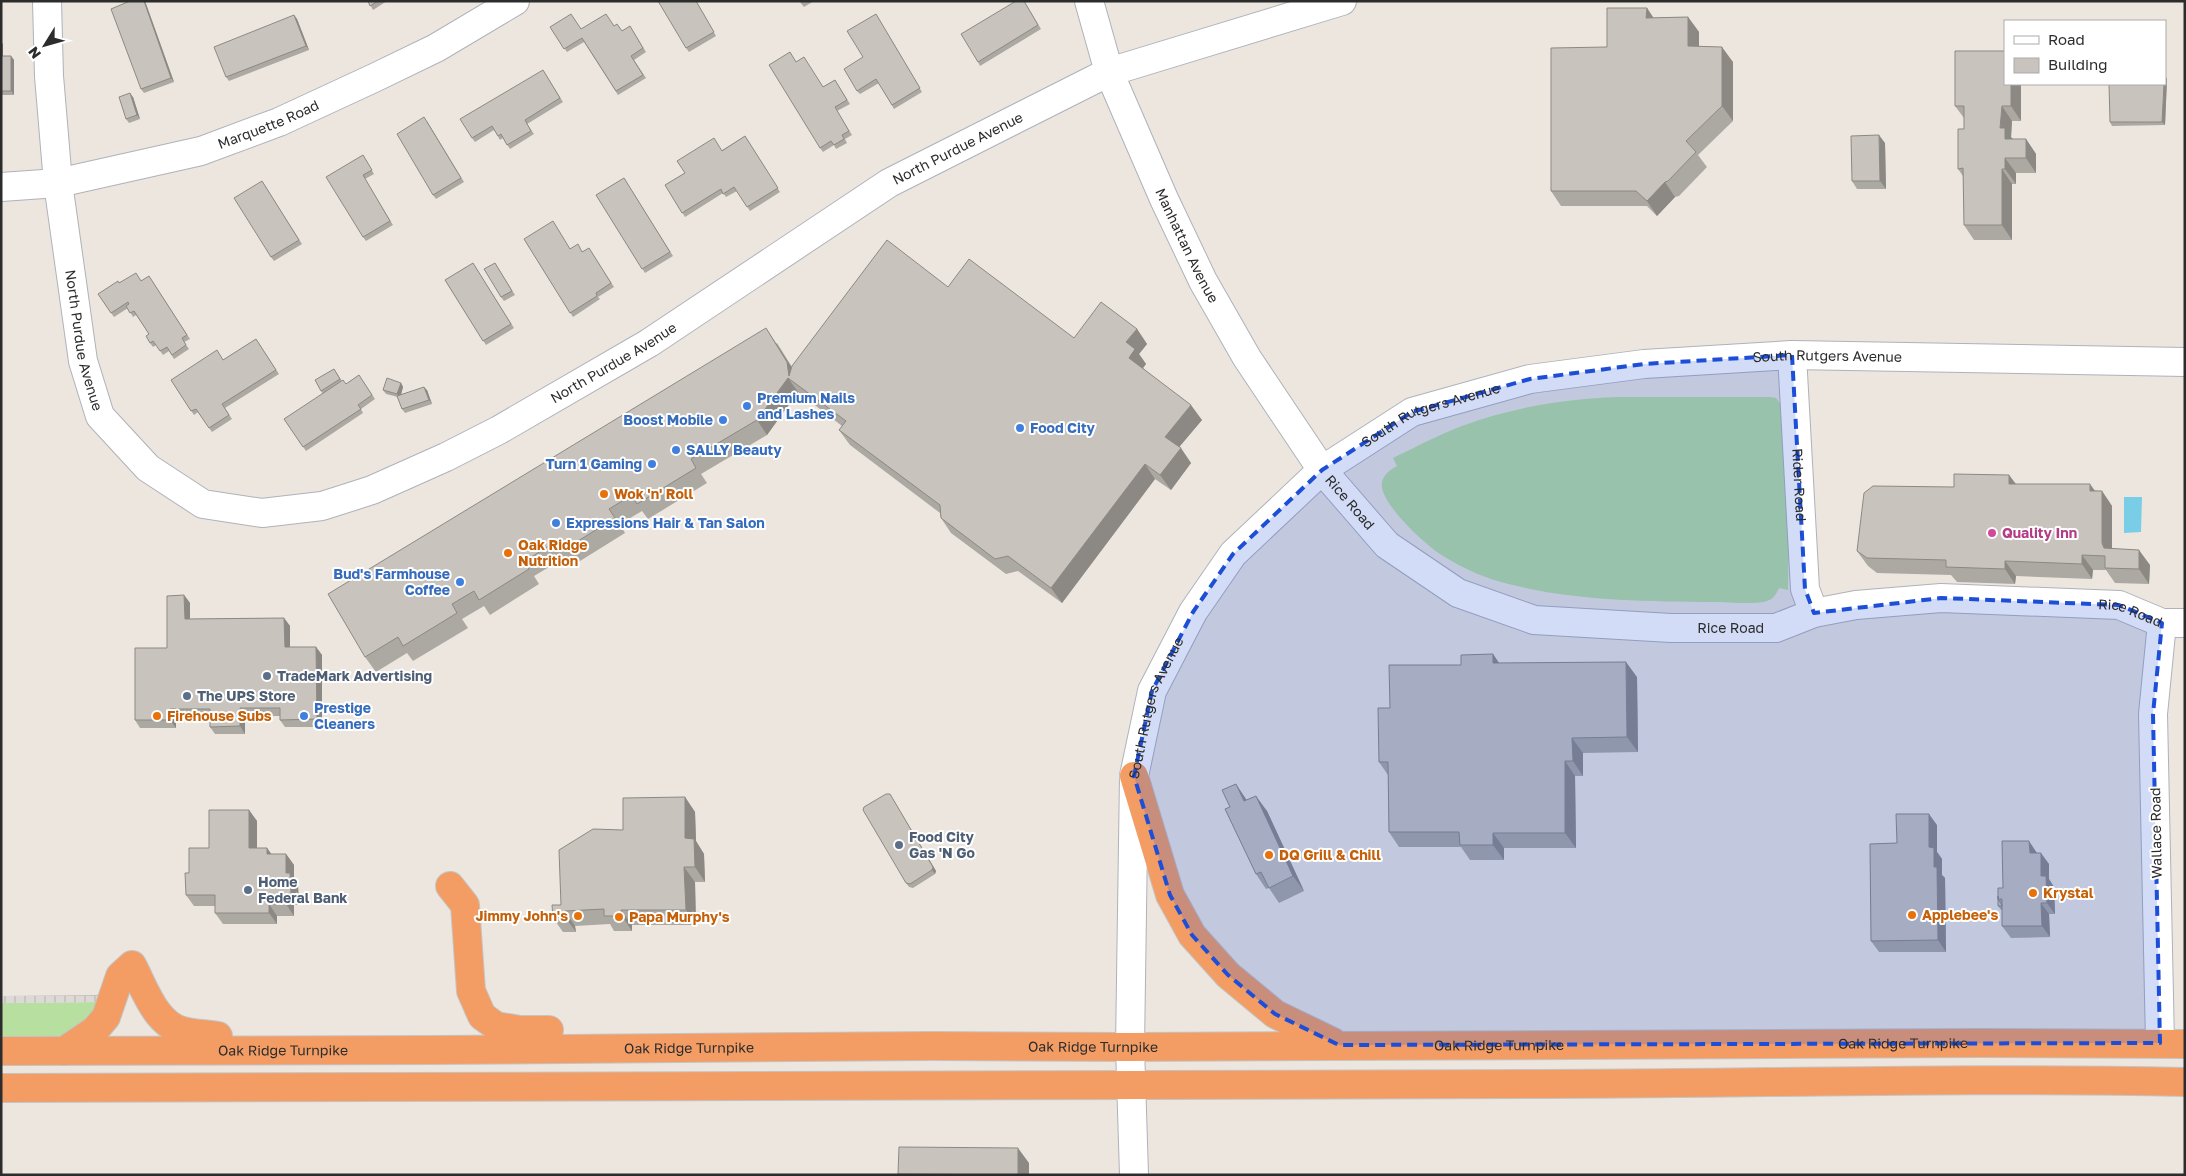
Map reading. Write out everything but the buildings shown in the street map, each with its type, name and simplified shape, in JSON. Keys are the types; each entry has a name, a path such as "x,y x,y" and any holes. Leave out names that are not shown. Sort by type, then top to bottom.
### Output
{"highway":[{"path":"1134,776 1170,895 1192,935 1228,976 1275,1014 1339,1045"},
{"path":"450,886 466,905 472,991 476,1005 482,1016 496,1026 520,1030 666,1030 754,1046"},
{"path":"64,1051 87,1037 106,1017 120,976 132,965 158,1014 168,1025 182,1031 230,1038 270,1049"},
{"name":"Oak Ridge Turnpike","path":"1,1051 433,1050 754,1046 1130,1047 2173,1044"},
{"path":"1,1088 1131,1083 1542,1084 2066,1080 2185,1082"}],"street":[{"name":"North Purdue Avenue","path":"47,1 49,76 58,183 83,362 100,416 148,468 203,504 262,513 322,506 372,490 446,457 499,430 649,343 889,183 1109,72 1342,1"},
{"name":"Marquette Road","path":"1,187 58,183 200,151 279,122 436,48 514,1"},
{"name":"Manhattan Avenue","path":"1089,1 1109,72 1164,199 1203,281 1248,358 1322,470"},
{"name":"South Rutgers Avenue","path":"1134,1175 1130,1047 1134,776 1152,691 1193,612 1233,554 1322,470 1412,412 1530,379 1644,364 1792,354 2185,362"},
{"name":"Rider Road","path":"1792,354 1805,589 1814,613"},
{"name":"Rice Road","path":"1322,470 1387,545 1458,593 1534,620 1671,628 1776,628 1814,613 1856,606 1941,598 2119,604 2173,623"},
{"name":"Wallace Road","path":"2173,623 2153,714 2173,1044"}],"highlighted area":[{"path":"1792,355 1805,589 1814,613 1941,598 2119,605 2162,623 2153,714 2160,1043 1339,1045 1275,1014 1228,975 1192,935 1170,895 1134,776 1152,691 1193,612 1233,554 1322,470 1412,412 1530,379 1644,364"}],"green space":[{"path":"1619,397 1776,398 1784,408 1789,480 1788,590 1779,588 1773,598 1767,601 1741,603 1573,596 1518,586 1478,574 1440,554 1404,522 1387,500 1382,482 1384,477 1397,466 1393,458 1436,437 1481,419 1520,409 1559,402"},
{"path":"102,1002 97,1011 64,1037 1,1038 1,1003"}],"shaded area":[{"path":"105,993 102,1002 1,1003 1,996 96,995"}],"water":[{"path":"2124,497 2142,497 2141,532 2124,533"}],"place":[{"name":"Premium Nails and Lashes","path":"747,406"},
{"name":"Boost Mobile","path":"723,420"},
{"name":"Food City","path":"1020,428"},
{"name":"SALLY Beauty","path":"676,450"},
{"name":"Turn 1 Gaming","path":"652,464"},
{"name":"Wok 'n' Roll","path":"604,494"},
{"name":"Expressions Hair & Tan Salon","path":"556,523"},
{"name":"Quality Inn","path":"1992,533"},
{"name":"Oak Ridge Nutrition","path":"508,553"},
{"name":"Bud's Farmhouse Coffee","path":"460,582"},
{"name":"TradeMark Advertising","path":"267,676"},
{"name":"The UPS Store","path":"187,696"},
{"name":"Firehouse Subs","path":"157,716"},
{"name":"Prestige Cleaners","path":"304,716"},
{"name":"Food City Gas 'N Go","path":"899,845"},
{"name":"DQ Grill & Chill","path":"1269,855"},
{"name":"Home Federal Bank","path":"248,890"},
{"name":"Krystal","path":"2033,893"},
{"name":"Applebee's","path":"1912,915"},
{"name":"Jimmy John's","path":"578,916"},
{"name":"Papa Murphy's","path":"619,917"}]}
